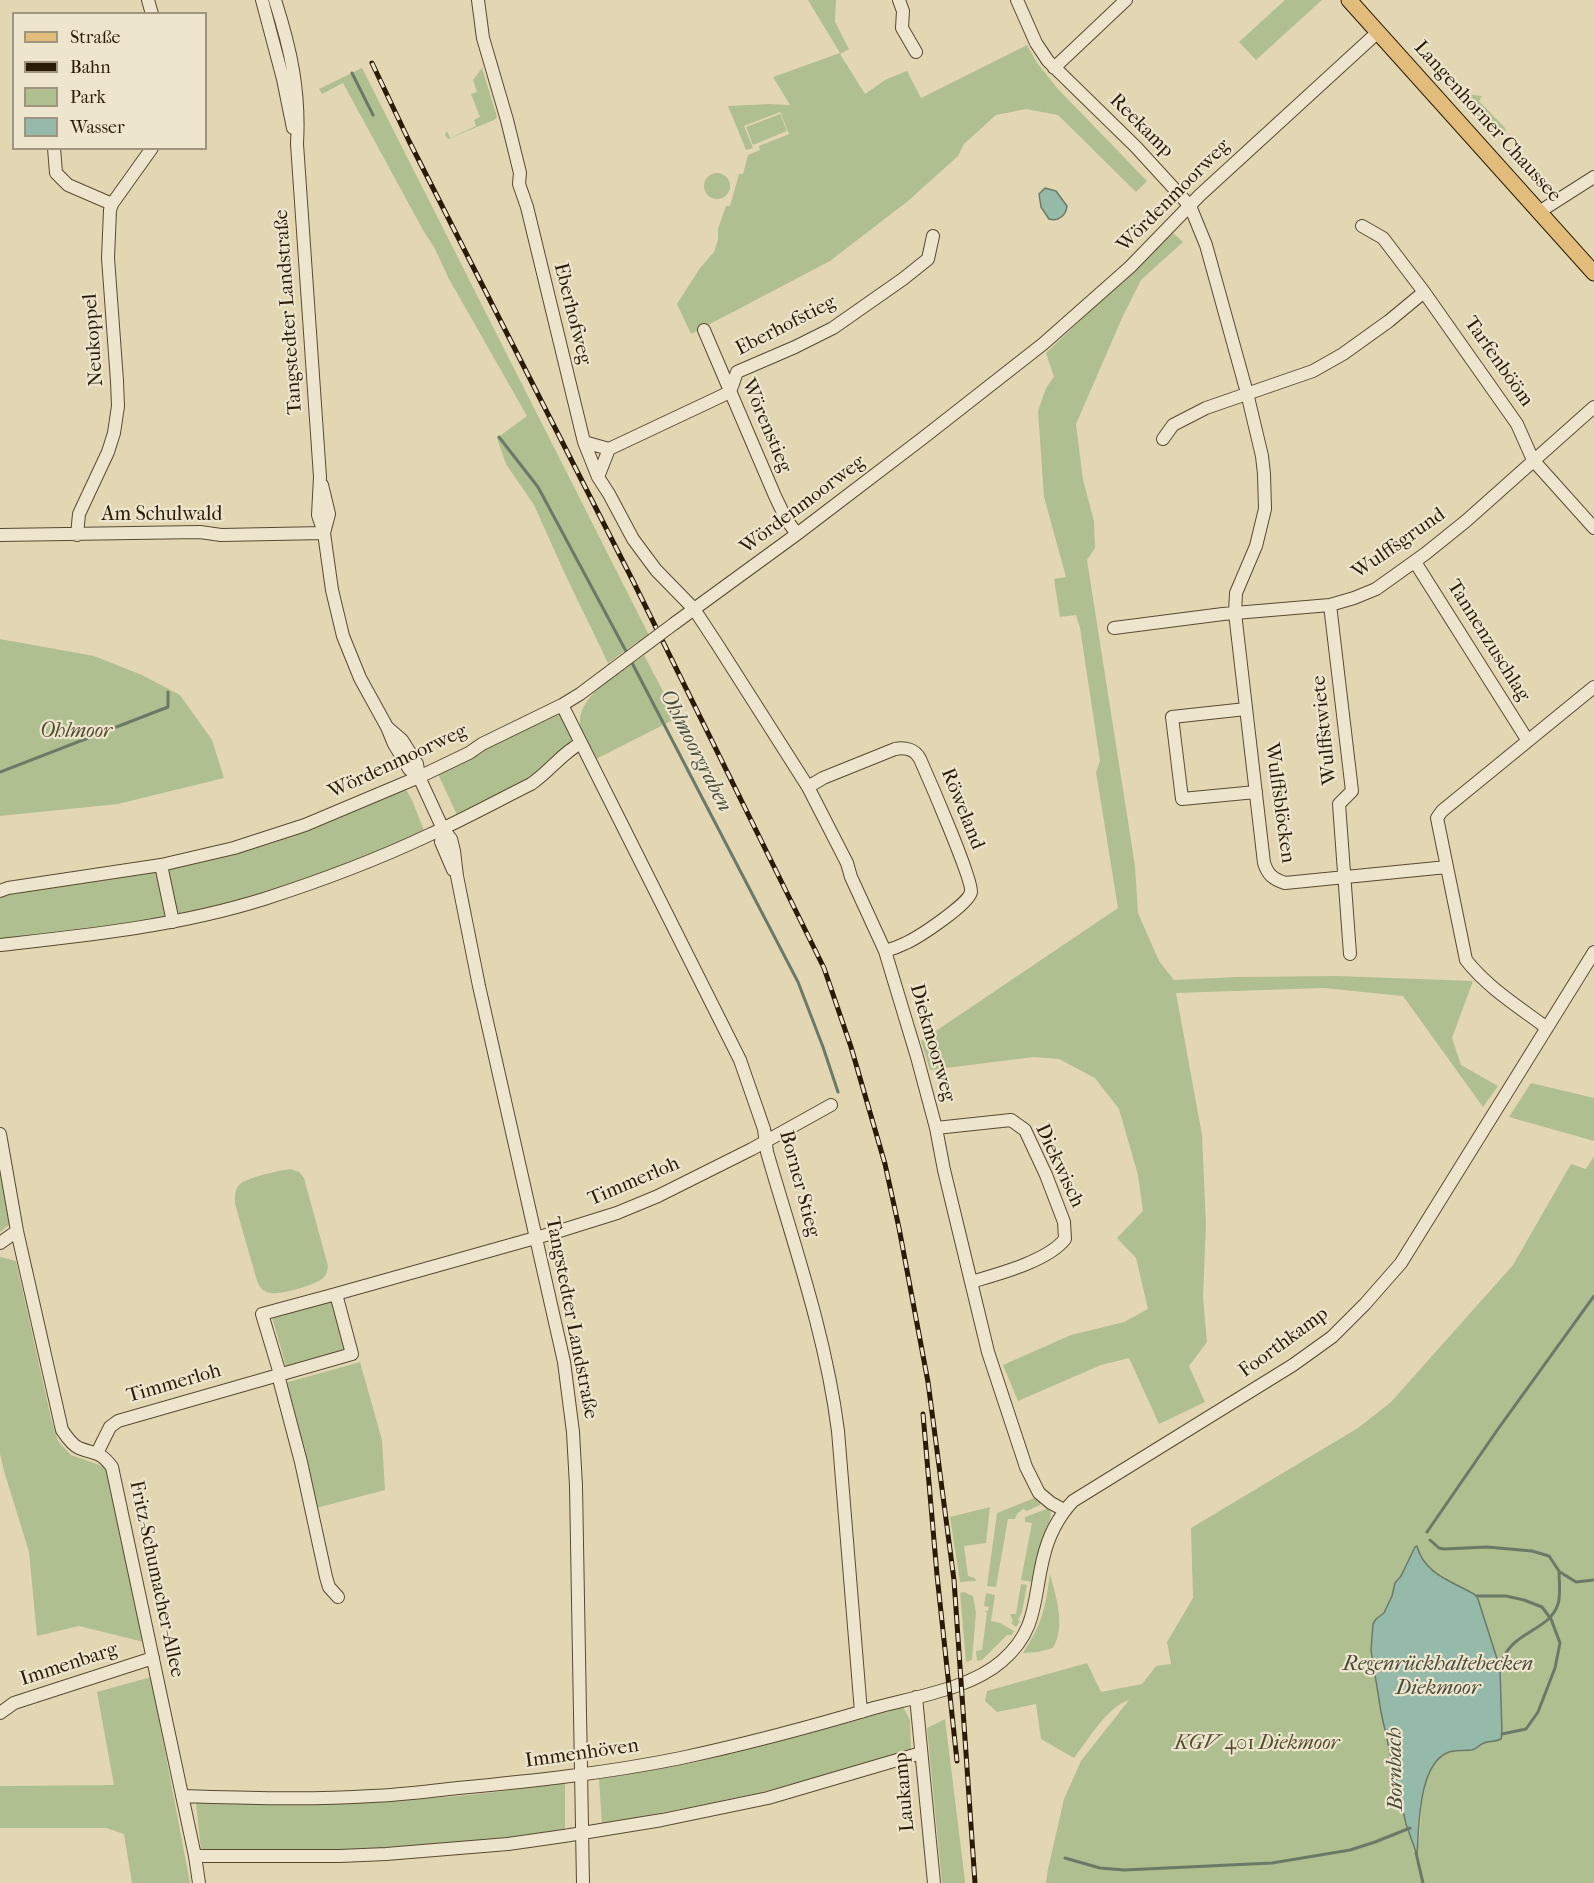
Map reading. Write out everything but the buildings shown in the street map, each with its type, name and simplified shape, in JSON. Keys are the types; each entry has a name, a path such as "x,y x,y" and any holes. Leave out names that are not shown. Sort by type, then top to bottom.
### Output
{"main road":[{"name":"Langenhorner Chaussee","path":"1349,0 1594,273"}],"street":[{"name":"Tangstedter Landstraße","path":"262,0 284,79 297,144"},
{"name":"Tangstedter Landstraße","path":"275,0 296,76 297,144 320,477 329,509 324,533 332,590 343,636 360,678 394,744 409,769 418,777 443,829 441,842 457,876 564,1362 573,1432 576,1486 583,1883"},
{"name":"Eberhofweg","path":"478,0 483,39 507,120 520,173 520,190 527,207 584,442 598,477 633,539 656,570 694,609"},
{"path":"899,0 903,11 903,28 916,52"},
{"name":"Reekamp","path":"1017,0 1036,43 1054,68 1136,147 1190,206 1206,246 1247,393 1264,464 1265,509 1256,546 1236,593 1235,613"},
{"path":"1054,68 1126,0"},
{"name":"Wördenmoorweg","path":"0,891 161,865 234,848 295,828 418,777 580,694 923,438 1043,344 1130,267 1266,133 1378,32"},
{"path":"54,150 56,173 68,185 112,204"},
{"name":"Neukoppel","path":"77,535 79,514 108,452 114,433 118,406 108,258 110,210 151,150"},
{"path":"1539,212 1594,177"},
{"name":"Tarfenbööm","path":"1362,226 1383,238 1517,424 1533,460 1594,528"},
{"name":"Eberhofstieg","path":"730,392 737,372 833,328 903,279 927,260 933,236"},
{"path":"1163,439 1173,426 1198,412 1313,371 1343,354 1424,292"},
{"name":"Wörenstieg","path":"704,330 775,496 796,534"},
{"path":"584,442 609,449 730,392"},
{"name":"Wulffsgrund","path":"1114,628 1235,613 1330,605 1376,589 1415,562 1466,521 1594,407"},
{"path":"598,477 609,449"},
{"name":"Am Schulwald","path":"0,535 324,533"},
{"name":"Tannenzuschlag","path":"1415,562 1528,741"},
{"name":"Wulffstwiete","path":"1330,605 1352,791 1339,804 1350,954"},
{"name":"Diekmoorweg","path":"694,609 808,787 847,863 851,877 885,951 936,1128 988,1352 1026,1467 1039,1493 1064,1510"},
{"name":"Wulffsblöcken","path":"1235,613 1264,863 1267,872 1274,880 1285,883 1447,867"},
{"path":"1547,1028 1473,970 1466,960 1437,818 1442,811 1594,687"},
{"name":"Borner Stieg","path":"562,705 740,1060 764,1129 767,1152 820,1328 830,1376 838,1431 861,1712"},
{"path":"1246,709 1172,717 1182,799 1256,792"},
{"path":"0,945 115,932 173,922 263,899 364,864 443,829 531,784 572,748 581,743"},
{"name":"Röweland","path":"808,787 823,778 895,749 910,749 920,759 960,856 971,893 963,904 909,942 885,951"},
{"path":"161,865 173,922"},
{"name":"Foorthkamp","path":"976,1677 1003,1660 1024,1635 1034,1611 1046,1548 1054,1527 1064,1510 1073,1501 1280,1374 1332,1337 1401,1263 1594,952"},
{"name":"Timmerloh","path":"338,1596 329,1587 326,1577 301,1462 262,1314 592,1222 648,1201 831,1105"},
{"name":"Diekwisch","path":"936,1128 1011,1120 1025,1130 1064,1222 1065,1239 1058,1248 1035,1260 971,1282"},
{"name":"Fritz-Schumacher-Allee","path":"0,1134 17,1232 62,1430 77,1447 97,1452 105,1457 112,1467 183,1796 199,1883"},
{"path":"0,1243 17,1232"},
{"name":"Timmerloh","path":"97,1452 110,1427 118,1420 352,1354 336,1294"},
{"name":"Immenbarg","path":"0,1713 14,1703 153,1658"},
{"name":"Immenhöven","path":"183,1796 285,1798 372,1796 582,1775 681,1758 916,1697 976,1677"},
{"name":"Laukamp","path":"916,1697 934,1883"},
{"path":"195,1856 340,1856 508,1844 662,1820 768,1798 921,1753"}],"green space":[{"path":"808,0 836,0 835,22 849,49 840,54 865,94 885,80 907,71 921,98 1027,45 1037,63 1058,89 1147,181 1136,192 1058,115 1026,109 996,115 964,144 958,156 908,201 830,261 691,334 677,304 700,268 714,252 718,240 718,229 726,206 730,206 739,174 743,174 748,155 760,150 759,146 789,134 780,112 744,126 753,148 746,150 728,106 790,105 773,77 840,53"},
{"path":"1285,0 1322,0 1256,60 1239,42"},
{"path":"362,68 655,647 644,655 637,642 608,663 534,505 506,464 497,438 527,416 449,279 435,249 343,83 322,94 319,89"},
{"path":"482,68 497,117 448,139 445,135 447,131 450,138 476,126 474,120 480,117 471,94 477,92 473,80"},
{"path":"1453,93 1482,96 1479,101 1506,131 1493,138"},
{"path":"780,114 787,131 753,145 746,127"},
{"path":"717,173 727,176 730,186 727,196 717,199 707,196 704,186 707,176"},
{"path":"1173,233 1183,242 1141,280 1076,424 1083,480 1094,521 1095,548 1087,560 1135,866 1138,913 1159,961 1174,980 1338,976 1473,981 1452,1038 1461,1065 1498,1086 1483,1107 1403,996 1324,988 1176,993 1202,1135 1206,1224 1203,1297 1207,1342 1189,1366 1205,1402 1159,1424 1129,1358 1101,1365 1018,1401 1003,1365 1071,1335 1124,1322 1148,1309 1136,1258 1117,1238 1143,1211 1138,1175 1119,1109 1095,1078 1059,1059 1034,1057 930,1070 921,1041 1118,908 1096,772 1100,761 1080,628 1076,615 1060,617 1054,579 1066,577 1044,497 1038,411 1046,388 1054,377 1046,353"},
{"name":"Ohlmoor","path":"0,639 94,656 142,675 180,695 212,740 224,778 118,804 0,816"},
{"path":"644,655 677,718 596,759 581,729 584,706 601,686"},
{"path":"558,714 572,737 569,747 537,776 458,817 437,772"},
{"path":"405,788 425,833 395,846 264,895 161,920 0,940 0,897 9,892 151,871"},
{"path":"1531,1083 1594,1098 1594,1141 1509,1117"},
{"name":"KGV 401 Diekmoor","path":"1594,1156 1594,1883 1046,1883 1064,1799 1081,1761 1129,1700 1121,1703 1106,1716 1074,1758 1041,1739 1036,1704 997,1712 985,1701 987,1691 1087,1663 1101,1692 1142,1684 1156,1666 1171,1664 1167,1642 1193,1598 1191,1528 1358,1428 1391,1402 1513,1265 1571,1164 1586,1169","holes":["1415,1547 1436,1574 1477,1596 1488,1742 1476,1749 1444,1754 1432,1766 1424,1789 1416,1853 1406,1824 1381,1712 1371,1650 1373,1624 1384,1613 1395,1583 1401,1576"]},
{"path":"0,1164 10,1224 0,1232"},
{"path":"290,1169 299,1172 304,1178 328,1266 324,1277 318,1281 305,1287 271,1293 262,1289 257,1281 235,1204 235,1194 239,1185 249,1179"},
{"path":"0,1257 16,1261 58,1441 71,1455 105,1467 120,1515 144,1642 79,1626 37,1636 29,1552 0,1454"},
{"path":"332,1299 347,1353 287,1370 272,1317"},
{"path":"360,1362 382,1440 385,1490 316,1508 285,1383"},
{"path":"1037,1497 1041,1501 1040,1505 1027,1511 1023,1509 1015,1519 1008,1519 996,1587 987,1586 997,1513"},
{"path":"990,1507 986,1543 964,1546 968,1576 975,1578 976,1581 960,1582 950,1517"},
{"path":"1049,1508 1051,1515 1032,1582 1021,1580 1032,1523 1025,1522 1025,1517"},
{"path":"1050,1574 1059,1611 1057,1639 1053,1648 1023,1653 1042,1615"},
{"path":"1021,1584 1027,1585 1022,1612 1018,1620 1020,1621 1016,1627 1011,1623 1013,1621 1010,1614 1016,1614"},
{"path":"964,1592 973,1596 976,1613 972,1660 966,1662 960,1593"},
{"path":"986,1593 995,1595 991,1621 1014,1631 982,1660 977,1661 976,1651 982,1650 987,1613 984,1611 988,1611 989,1607 984,1606"},
{"path":"151,1677 190,1883 132,1883 124,1834 106,1828 0,1828 0,1786 114,1785 97,1692"},
{"path":"903,1707 910,1720 911,1750 759,1793 602,1825 599,1779 698,1762"},
{"path":"945,1719 965,1883 942,1883 927,1728"},
{"path":"565,1783 565,1830 510,1838 341,1853 201,1850 196,1803 285,1804 398,1801"}],"water":[{"path":"1045,188 1056,191 1067,206 1064,215 1059,219 1049,219 1041,207 1039,194"},
{"name":"Regenrückhaltebecken Diekmoor","path":"1417,1546 1426,1564 1433,1571 1477,1596 1500,1668 1502,1734 1501,1739 1486,1742 1474,1749 1449,1752 1439,1758 1431,1769 1422,1797 1417,1855 1406,1824 1381,1712 1371,1650 1373,1624 1384,1613 1395,1583"}],"waterway":[{"name":"Ohlmoorgraben","path":"352,73 373,115"},
{"name":"Ohlmoorgraben","path":"499,437 538,487 627,653"},
{"name":"Ohlmoorgraben","path":"630,659 798,982 838,1092"},
{"name":"Ohlmoorgraben","path":"0,772 168,707 168,692"},
{"name":"Bornbach","path":"1427,1532 1594,1296"},
{"path":"1430,1540 1439,1548 1444,1549 1487,1547 1532,1551 1549,1556 1559,1571 1559,1600 1553,1614 1511,1646 1500,1668"},
{"path":"1560,1572 1576,1582 1594,1580"},
{"path":"1477,1596 1506,1596 1542,1607 1551,1619 1560,1643 1555,1668 1538,1712 1526,1729 1502,1734"},
{"path":"1065,1858 1100,1868 1124,1870 1272,1863 1350,1850 1410,1828"},
{"name":"Bornbach","path":"1416,1853 1423,1883"}],"railway":[{"path":"372,63 409,141 634,583 824,968 851,1047 885,1164 928,1382 954,1580 975,1883"},
{"path":"923,1414 957,1761"}]}
